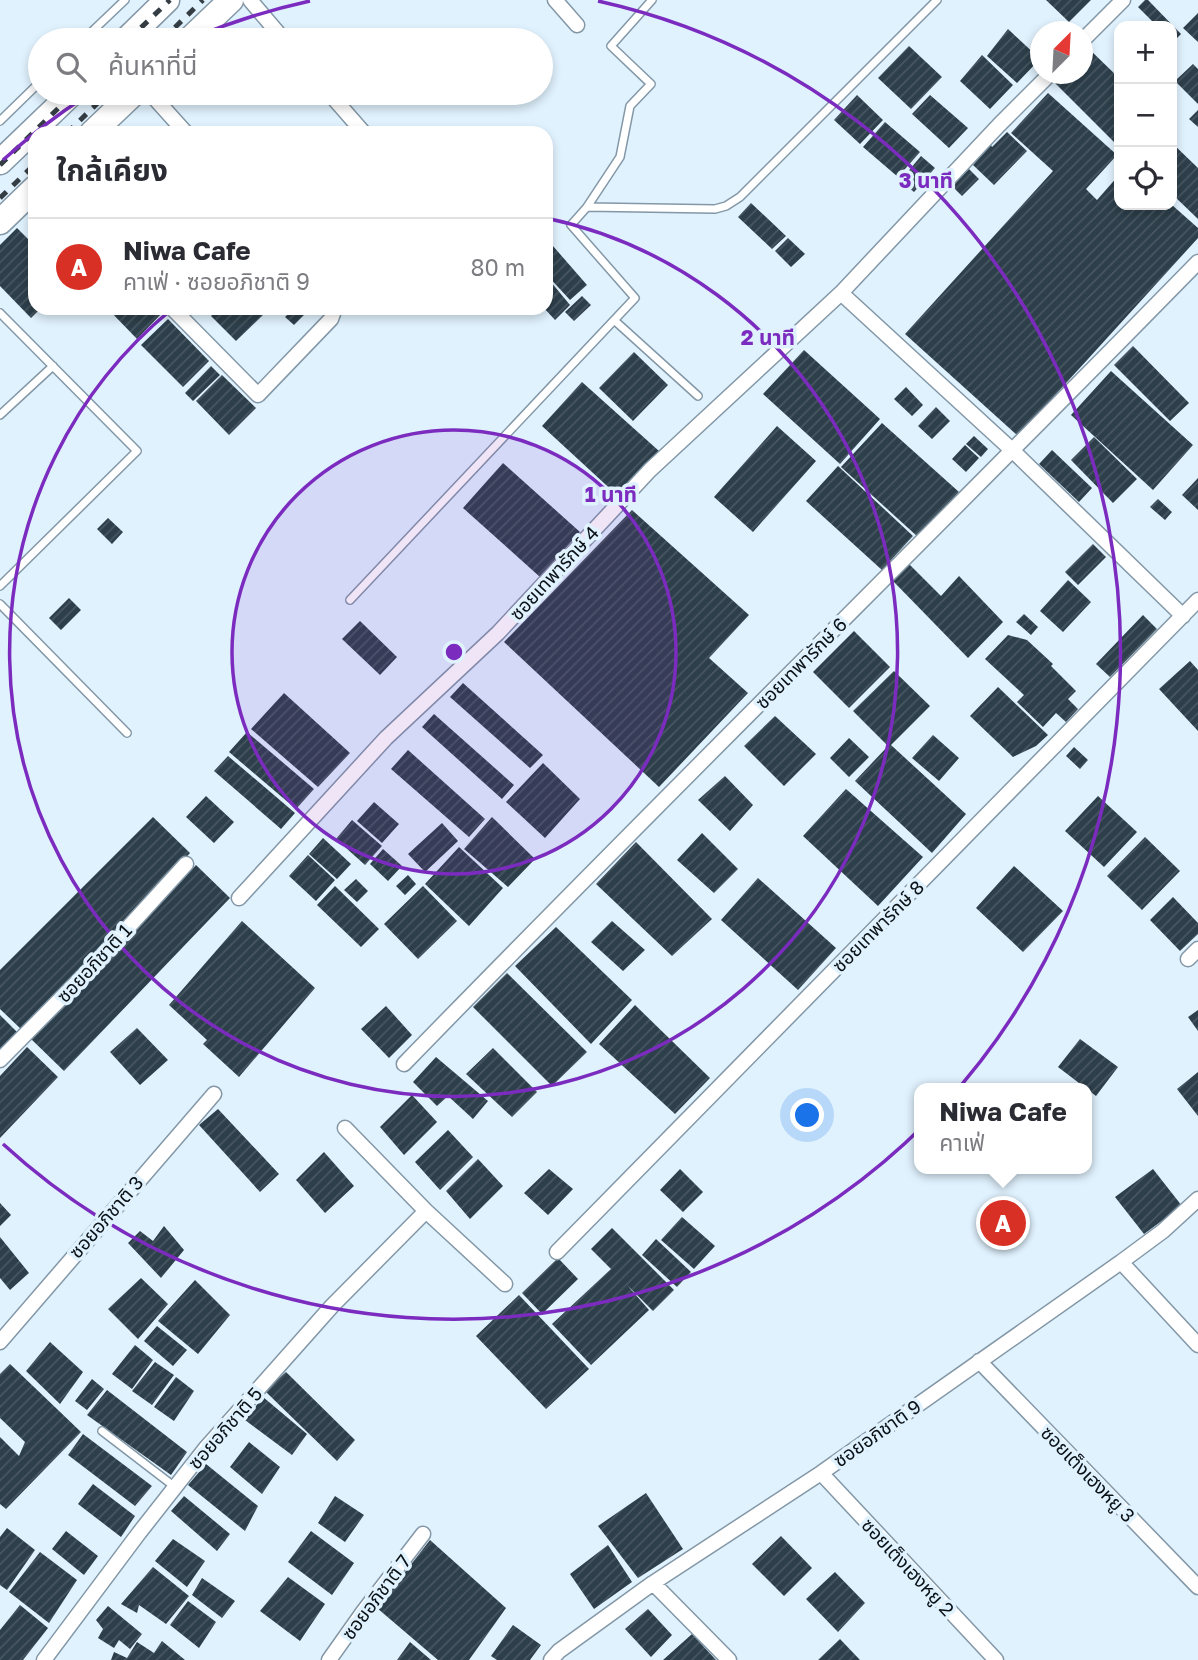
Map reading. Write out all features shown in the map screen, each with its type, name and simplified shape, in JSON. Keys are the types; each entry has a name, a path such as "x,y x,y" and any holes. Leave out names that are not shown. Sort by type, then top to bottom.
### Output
{"highway":[{"path":"138,28 167,0"},
{"path":"202,28 231,0"},
{"path":"38,126 59,105"},
{"path":"99,126 121,105"},
{"path":"0,162 28,135"},
{"path":"0,222 28,195"}],"street":[{"path":"250,0 274,28"},
{"path":"555,0 577,25"},
{"path":"1093,31 1123,0"},
{"name":"ซอยเทพารักษ์ 4","path":"239,898 386,738 498,633 650,470 841,293 1040,84"},
{"path":"161,105 180,126"},
{"path":"340,105 358,126"},
{"name":"ซอยเทพารักษ์ 6","path":"404,1064 1198,262"},
{"path":"841,293 1013,451 1183,616"},
{"path":"179,315 258,395 332,315"},
{"name":"ซอยเทพารักษ์ 8","path":"557,1252 1198,600"},
{"name":"ซอยอภิชาติ 1","path":"0,1060 93,966 186,864"},
{"name":"ซอยอภิชาติ 3","path":"0,1342 214,1094"},
{"path":"345,1128 426,1211 505,1284"},
{"name":"ซอยอภิชาติ 9","path":"551,1660 559,1651 653,1583 821,1473 1121,1262 1163,1231 1198,1199"},
{"name":"ซอยอภิชาติ 5","path":"44,1660 205,1449 332,1306 426,1211"},
{"path":"1121,1262 1198,1345"},
{"name":"ซอยเต็งเฮงหยู 3","path":"979,1361 1198,1587"},
{"name":"ซอยเต็งเฮงหยู 2","path":"821,1473 996,1660"},
{"name":"ซอยอภิชาติ 7","path":"329,1660 423,1534"},
{"path":"653,1583 729,1660"}],"lane":[{"path":"96,28 125,0"},
{"path":"350,600 635,298 570,225 587,207 620,157 630,106 651,84 611,46 652,0"},
{"path":"587,207 715,209 726,206 740,197 937,0"},
{"path":"0,121 28,94"},
{"path":"0,313 137,451 0,586"},
{"path":"614,320 698,396"},
{"path":"0,415 53,366"},
{"path":"0,604 127,733"},
{"path":"102,1431 176,1486"}],"building":[{"path":"1046,0 1091,0 1070,21"},
{"path":"1148,0 1168,21 1152,21 1138,7"},
{"path":"1198,13 1198,42 1183,28"},
{"path":"1008,29 1030,50 1030,69 1017,83 987,56"},
{"path":"909,46 942,77 911,109 878,78"},
{"path":"1093,53 1114,73 1114,142 1056,84 1093,84"},
{"path":"982,55 1013,85 990,109 960,81"},
{"path":"1193,64 1198,69 1198,104 1177,83 1177,79"},
{"path":"1048,93 1114,152 1114,158 1086,189 1097,200 1114,181 1114,210 1177,209 1198,228 1198,238 1018,436 905,334 1053,171 1011,133"},
{"path":"857,95 883,120 860,144 834,120"},
{"path":"930,95 968,128 949,148 912,114"},
{"path":"1198,110 1198,127 1189,119"},
{"path":"885,122 920,152 898,177 863,147"},
{"path":"1007,132 1027,151 994,185 973,165"},
{"path":"1177,148 1198,168 1198,219 1177,199"},
{"path":"921,156 935,168 914,192 900,181"},
{"path":"969,169 979,179 962,196 952,186"},
{"path":"751,203 786,236 772,249 738,217"},
{"path":"17,228 28,239 28,315 0,286 0,245"},
{"path":"788,238 805,254 791,267 775,251"},
{"path":"553,246 587,285 570,300 553,282"},
{"path":"553,284 570,305 555,320 550,315 553,315"},
{"path":"582,296 591,305 574,321 565,312"},
{"path":"114,315 160,315 137,339"},
{"path":"212,315 263,315 236,341"},
{"path":"287,315 304,315 294,325 285,317"},
{"path":"168,319 209,361 183,387 141,345"},
{"path":"1133,346 1189,403 1170,421 1114,365"},
{"path":"804,350 880,419 840,464 763,394"},
{"path":"634,352 668,385 633,421 599,388"},
{"path":"211,366 220,375 193,401 185,393"},
{"path":"1111,371 1193,445 1153,490 1071,415"},
{"path":"222,375 256,408 229,435 196,401"},
{"path":"582,382 659,451 618,496 542,426"},
{"path":"906,387 923,405 912,416 894,399"},
{"path":"936,407 950,421 932,439 918,426"},
{"path":"882,423 959,492 918,537 841,467"},
{"path":"777,426 816,461 753,532 714,497"},
{"path":"974,436 988,449 981,457 966,444"},
{"path":"1094,437 1137,479 1113,503 1071,460"},
{"path":"965,445 979,458 966,472 952,459"},
{"path":"1052,450 1092,488 1079,502 1039,464"},
{"path":"503,463 580,532 540,577 463,508"},
{"path":"838,466 913,536 882,570 806,501"},
{"path":"1198,478 1198,510 1182,495"},
{"path":"1158,499 1172,512 1165,520 1150,507"},
{"path":"632,510 749,615 709,658 748,693 659,787 504,642"},
{"path":"108,518 123,532 112,544 97,529"},
{"path":"1093,544 1106,557 1078,585 1065,572"},
{"path":"908,563 941,596 959,576 1003,622 968,658 893,581"},
{"path":"1068,580 1091,602 1063,632 1040,611"},
{"path":"69,598 81,610 61,630 49,618"},
{"path":"1024,614 1038,627 1031,635 1016,622"},
{"path":"1143,615 1157,629 1110,677 1096,664"},
{"path":"360,621 397,657 380,675 342,639"},
{"path":"854,631 890,667 849,708 813,672"},
{"path":"1008,635 1027,640 1053,664 1051,666 1076,691 1068,699 1078,709 1066,722 1056,713 1043,727 1017,702 1024,695 985,659"},
{"path":"1190,661 1198,670 1198,731 1159,689"},
{"path":"894,671 930,706 891,745 966,814 932,853 855,781 888,746 853,711"},
{"path":"463,683 543,755 530,768 450,697"},
{"path":"998,687 1048,735 1036,746 1013,757 970,716"},
{"path":"284,693 350,753 318,787 251,729"},
{"path":"434,714 514,785 502,799 422,727"},
{"path":"775,716 816,754 784,786 744,746"},
{"path":"247,732 314,789 296,809 229,752"},
{"path":"933,735 959,758 939,781 912,758"},
{"path":"849,738 869,757 849,777 830,758"},
{"path":"1074,747 1088,760 1080,769 1066,756"},
{"path":"408,750 485,819 469,837 391,769"},
{"path":"228,756 295,813 281,829 214,771"},
{"path":"543,763 580,799 545,838 506,802"},
{"path":"725,776 753,805 730,831 698,800"},
{"path":"846,789 923,857 878,906 803,836"},
{"path":"206,796 234,822 214,843 186,817"},
{"path":"1098,796 1137,832 1104,867 1065,831"},
{"path":"374,802 399,824 382,843 357,821"},
{"path":"153,817 190,853 22,1030 0,1009 0,970"},
{"path":"492,817 535,859 508,887 464,849"},
{"path":"352,820 382,846 365,865 336,839"},
{"path":"442,823 458,841 425,872 408,854"},
{"path":"702,833 738,869 714,893 677,860"},
{"path":"1145,837 1180,871 1142,910 1107,876"},
{"path":"323,838 351,864 337,879 309,854"},
{"path":"636,842 712,919 672,956 596,884"},
{"path":"459,847 503,888 469,926 425,884"},
{"path":"383,849 402,866 388,881 370,864"},
{"path":"308,855 335,880 316,901 289,876"},
{"path":"196,865 230,898 64,1071 29,1037"},
{"path":"1014,866 1063,911 1023,952 976,908"},
{"path":"408,875 416,884 405,895 396,886"},
{"path":"758,878 836,948 798,990 721,920"},
{"path":"356,879 368,891 357,902 344,890"},
{"path":"335,886 379,929 361,947 317,905"},
{"path":"423,886 457,921 418,959 384,924"},
{"path":"1173,897 1198,923 1198,934 1180,951 1150,920"},
{"path":"242,921 315,988 239,1077 203,1044 207,1040 169,1005"},
{"path":"612,921 645,950 623,971 591,942"},
{"path":"556,927 632,1000 591,1044 515,966"},
{"path":"507,973 587,1052 552,1086 473,1007"},
{"path":"635,1005 710,1078 675,1114 599,1044"},
{"path":"386,1006 412,1035 389,1058 361,1029"},
{"path":"1198,1010 1198,1031 1188,1017"},
{"path":"0,1015 18,1033 0,1051"},
{"path":"137,1028 168,1060 140,1085 110,1052"},
{"path":"1080,1039 1118,1067 1096,1096 1092,1093 1092,1083 1079,1083 1058,1067"},
{"path":"27,1047 58,1077 0,1138 0,1076"},
{"path":"493,1048 537,1092 512,1117 466,1074"},
{"path":"436,1057 488,1101 473,1119 448,1096 437,1106 413,1082"},
{"path":"1198,1072 1198,1116 1177,1089"},
{"path":"412,1095 437,1122 404,1155 380,1127"},
{"path":"218,1109 279,1174 260,1192 199,1125"},
{"path":"448,1130 473,1157 440,1190 415,1162"},
{"path":"324,1152 354,1186 325,1213 296,1180"},
{"path":"478,1159 503,1186 470,1219 446,1191"},
{"path":"549,1169 573,1189 548,1215 524,1193"},
{"path":"680,1169 703,1192 683,1212 660,1190"},
{"path":"1153,1169 1182,1206 1144,1234 1115,1197"},
{"path":"0,1203 11,1215 0,1226"},
{"path":"682,1217 715,1246 694,1269 661,1240"},
{"path":"164,1226 184,1250 161,1278 128,1243 140,1231 153,1241"},
{"path":"612,1228 674,1290 653,1311 627,1285 649,1310 591,1365 552,1324 611,1269 591,1249"},
{"path":"0,1237 29,1273 10,1290 0,1278"},
{"path":"656,1239 691,1272 677,1287 642,1255"},
{"path":"558,1258 578,1279 542,1314 522,1293"},
{"path":"141,1278 168,1304 138,1339 108,1309"},
{"path":"195,1280 230,1315 198,1354 158,1321"},
{"path":"519,1295 589,1369 546,1409 476,1336"},
{"path":"157,1326 187,1350 173,1366 144,1341"},
{"path":"50,1342 83,1372 60,1404 26,1371"},
{"path":"135,1345 153,1360 132,1389 112,1374"},
{"path":"155,1362 174,1375 152,1405 132,1391"},
{"path":"10,1364 81,1432 6,1509 0,1504 0,1437 19,1456 25,1442 0,1418 0,1374"},
{"path":"286,1372 355,1440 337,1461 265,1391"},
{"path":"176,1377 194,1391 174,1421 154,1407"},
{"path":"92,1379 104,1389 87,1410 75,1401"},
{"path":"107,1390 187,1452 171,1475 87,1415"},
{"path":"263,1397 307,1434 292,1455 245,1420"},
{"path":"83,1434 152,1486 135,1506 68,1455"},
{"path":"249,1442 280,1467 262,1494 230,1467"},
{"path":"206,1464 258,1506 245,1531 188,1485"},
{"path":"93,1484 135,1516 121,1537 78,1504"},
{"path":"646,1493 683,1549 638,1578 598,1526"},
{"path":"184,1496 230,1534 217,1551 171,1511"},
{"path":"335,1496 364,1515 345,1542 318,1523"},
{"path":"7,1528 35,1550 7,1590 0,1585 0,1537"},
{"path":"66,1531 98,1556 84,1575 52,1549"},
{"path":"311,1531 354,1563 332,1595 288,1562"},
{"path":"781,1536 812,1568 784,1596 752,1564"},
{"path":"173,1539 205,1561 187,1587 155,1561"},
{"path":"430,1540 506,1608 469,1660 438,1660 377,1608"},
{"path":"608,1545 632,1582 594,1609 570,1574"},
{"path":"40,1552 77,1580 49,1623 9,1592"},
{"path":"153,1567 189,1596 166,1624 139,1605 137,1613 121,1604"},
{"path":"835,1572 865,1603 838,1632 806,1599"},
{"path":"288,1577 325,1604 300,1641 260,1611"},
{"path":"202,1578 235,1601 222,1618 192,1595"},
{"path":"188,1601 216,1622 199,1648 170,1625"},
{"path":"20,1605 48,1628 23,1660 0,1660 0,1630"},
{"path":"108,1606 142,1634 130,1649 119,1640 114,1648 98,1638 103,1629 96,1620"},
{"path":"648,1609 672,1635 651,1657 625,1629"},
{"path":"513,1625 541,1645 530,1660 497,1660 491,1656"},
{"path":"692,1634 716,1660 663,1660"},
{"path":"840,1639 860,1660 818,1660"},
{"path":"162,1641 185,1660 111,1660 114,1652 127,1658 137,1642 154,1653"},
{"path":"410,1642 431,1660 397,1660"}],"railway":[{"path":"141,28 170,0"},
{"path":"174,28 203,0"},
{"path":"40,126 62,105"},
{"path":"74,126 96,105"},
{"path":"0,165 28,138"},
{"path":"0,198 28,171"}],"place":[{"name":"Niwa Cafe","path":"1003,1223"}]}
